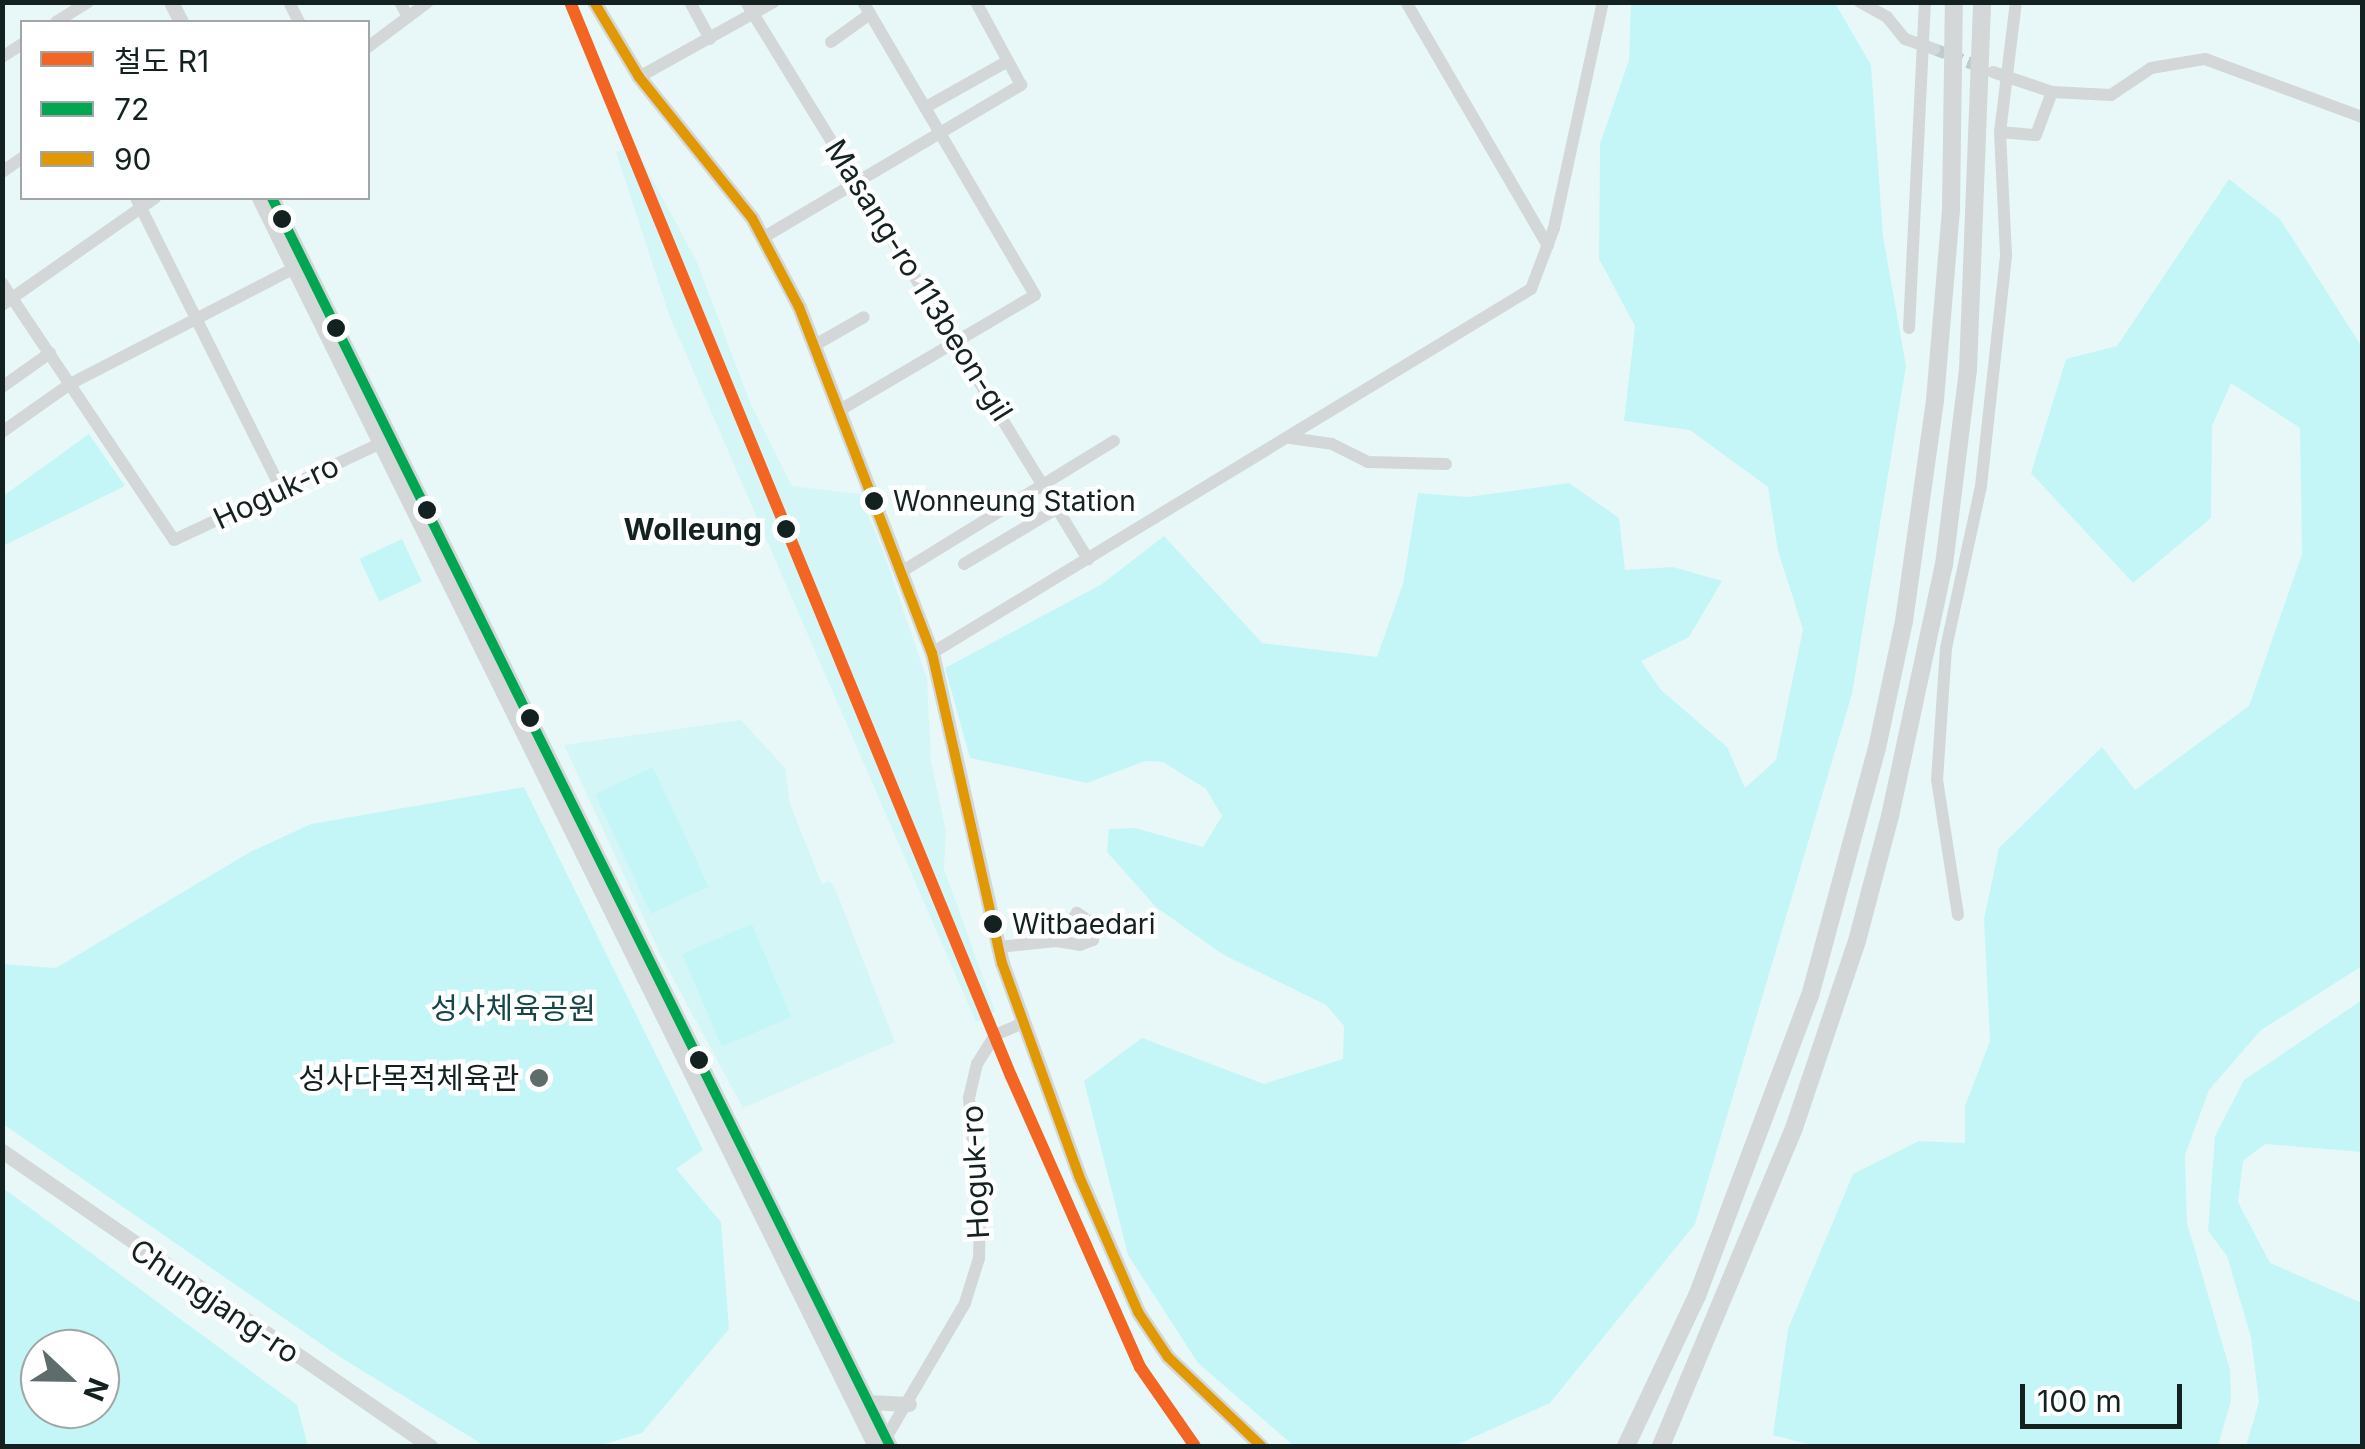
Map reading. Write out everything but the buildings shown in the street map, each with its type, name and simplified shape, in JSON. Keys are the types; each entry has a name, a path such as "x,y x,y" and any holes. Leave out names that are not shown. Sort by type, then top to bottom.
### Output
{"highway":[{"path":"1626,1446 1704,1279 1804,1014 1877,748 1904,621 1935,400 1950,208 1954,2"},
{"path":"1661,1446 1749,1248 1807,1090 1890,816 1944,565 1968,370 1982,2"}],"main road":[{"path":"594,2 639,77 764,237 815,345 932,653 998,947 1021,1024 1138,1312 1198,1392 1261,1446"},
{"path":"261,200 301,265 868,1402 883,1444"},
{"path":"273,200 379,444 883,1444"},
{"name":"Chungjang-ro","path":"2,1151 430,1446"},
{"path":"868,1402 909,1404"}],"street":[{"path":"59,20 88,2"},
{"path":"400,2 408,17"},
{"path":"408,17 418,2"},
{"path":"370,46 428,2"},
{"path":"408,17 441,2"},
{"path":"690,2 710,39"},
{"path":"639,77 710,39 750,9 774,2"},
{"path":"764,237 1021,85 976,2"},
{"path":"1406,2 1548,246"},
{"path":"932,653 1530,289 1548,246 1602,2"},
{"path":"1860,2 1929,48"},
{"path":"1909,328 1929,48 1925,2"},
{"path":"1958,915 1937,780 1946,648 1981,486 2006,255 1998,74 2016,2"},
{"path":"831,42 867,8 1035,295 840,410"},
{"name":"Masang-ro 113beon-gil","path":"750,9 958,340 1088,560"},
{"path":"1998,74 2052,92 2110,94 2151,68 2205,59 2362,117"},
{"path":"926,108 1008,61"},
{"path":"2000,132 2036,135 2052,92"},
{"path":"8,301 138,202 281,489"},
{"path":"2,432 70,384 194,315 301,265"},
{"path":"2,283 8,301 70,384"},
{"path":"815,345 864,316"},
{"path":"2,387 50,353"},
{"name":"Hoguk-ro","path":"70,384 174,540 379,444"},
{"path":"1290,438 1332,444 1368,462 1446,464"},
{"path":"901,572 1114,441"},
{"path":"964,564 1058,508"},
{"path":"998,947 1056,941"},
{"name":"Hoguk-ro","path":"883,1444 965,1303 979,1258 968,1125 977,1064 995,1036 1021,1024"}],"shaded area":[{"path":"634,145 697,262 751,405 792,486 860,494 886,559 927,679 931,761 946,831 944,869 995,1011 976,1022 669,315 616,152"},
{"path":"741,720 785,768 790,804 822,884 830,881 837,893 895,1042 743,1108 662,958 564,745"}],"green space":[{"path":"1631,3 1835,3 1871,65 1883,236 1906,366 1852,694 1695,1224 1550,1403 1454,1446 1294,1446 1198,1363 1128,1255 1084,1081 1142,1038 1264,1084 1343,1059 1344,1026 1326,1005 1222,954 1156,907 1107,852 1109,829 1135,828 1203,847 1222,816 1206,789 1163,762 1145,761 1087,783 970,758 945,668 1102,584 1164,536 1262,643 1377,657 1403,584 1418,493 1468,497 1569,483 1619,518 1625,570 1673,567 1722,581 1689,637 1641,661 1661,690 1727,747 1745,788 1776,760 1803,629 1778,551 1768,487 1690,430 1624,421 1635,326 1599,259 1600,144 1629,60"},
{"path":"2229,179 2280,219 2362,347 2362,966 2261,1030 2209,1090 2185,1155 2187,1223 2230,1370 2231,1400 2218,1446 1814,1446 1773,1435 1788,1329 1853,1174 1919,1141 1965,1143 1965,1106 1990,1041 1984,919 1999,848 2102,747 2135,790 2249,706 2302,554 2300,428 2231,383 2212,426 2211,518 2133,583 2031,473 2066,359 2117,346"},
{"path":"89,434 125,486 3,546 3,496"},
{"path":"402,539 422,582 379,601 359,559"},
{"path":"653,767 709,887 651,914 595,794"},
{"name":"성사체육공원","path":"524,787 703,1150 676,1169 721,1222 729,1329 642,1433 598,1446 485,1446 340,1357 3,1124 3,964 56,968 250,852 311,824"},
{"path":"752,924 791,1017 722,1047 682,954"},
{"path":"2362,1000 2362,1152 2265,1144 2243,1161 2238,1202 2270,1263 2362,1303 2362,1446 2246,1446 2259,1402 2251,1337 2227,1256 2208,1231 2215,1136 2244,1080"},
{"path":"3,1188 297,1405 308,1446 3,1446"}],"tunnel":[{"path":"1934,49 1983,68"}],"rail line":[{"name":"R1","path":"570,2 1011,1076 1140,1367 1195,1446"}],"transit line":[{"name":"90","path":"594,2 639,77 752,218 799,307 932,653 1002,963 1079,1176 1138,1312 1168,1357 1261,1446"},
{"name":"72","path":"273,200 890,1446"}],"place":[{"name":"Wonneung Station","path":"874,501"},
{"name":"Wolleung","path":"786,529"},
{"name":"Witbaedari","path":"993,924"},
{"name":"성사다목적체육관","path":"539,1078"}]}
